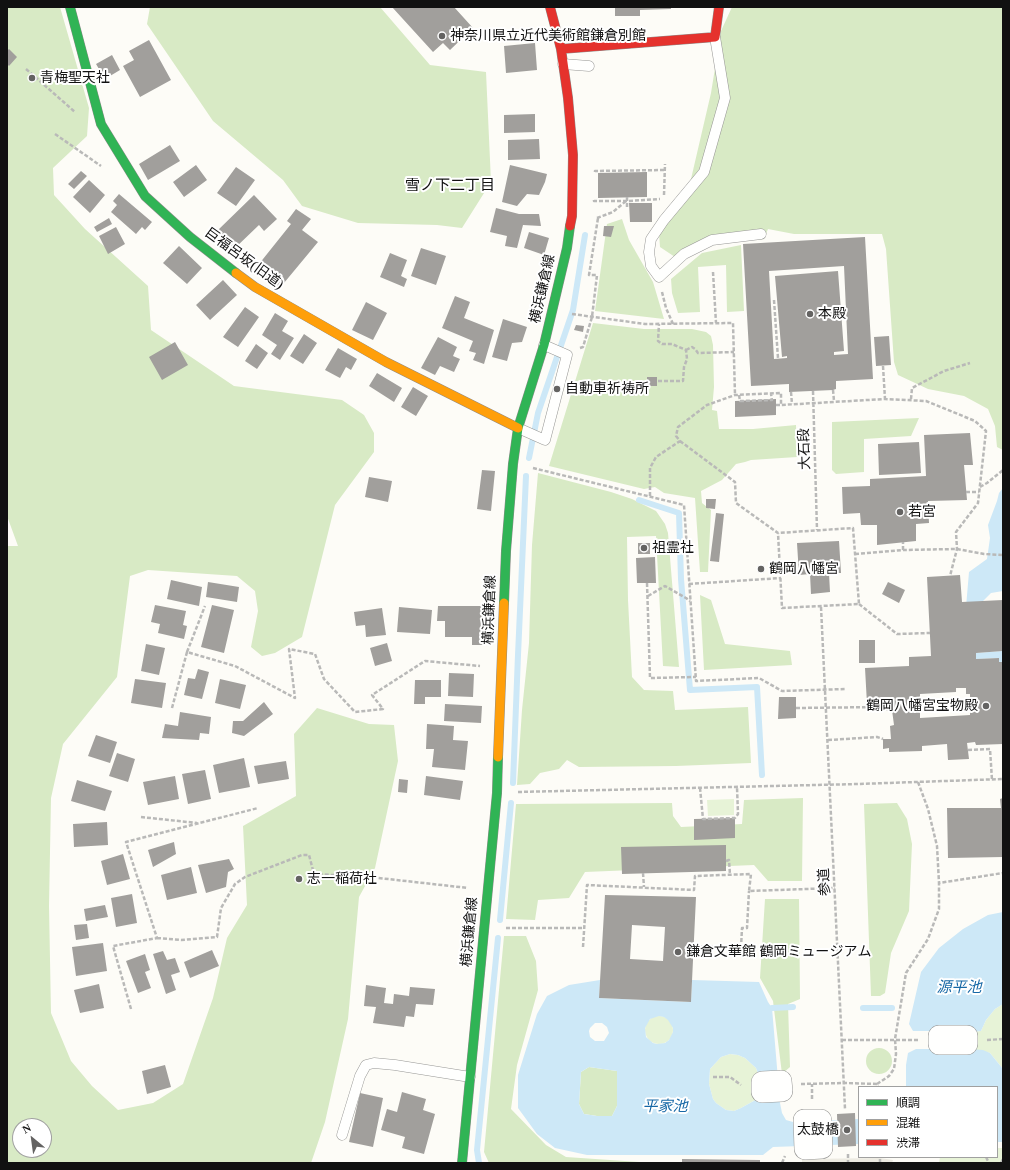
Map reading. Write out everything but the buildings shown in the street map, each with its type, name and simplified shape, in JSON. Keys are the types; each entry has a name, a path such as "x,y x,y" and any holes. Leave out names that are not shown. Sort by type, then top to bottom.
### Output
{"main road":[{"name":"巨福呂坂(旧道)","path":"70,7 101,124 145,196 190,237 255,287 386,362 518,428"},
{"name":"横浜鎌倉線","path":"462,1163 497,793 506,551 513,464 518,428 544,345 566,255 572,216 573,155 568,98 561,49 550,7"},
{"path":"561,49 715,37 719,7"}],"lane":[{"path":"715,37 725,98 704,172 664,220 651,239 648,252 651,266 659,277 684,254 712,240 761,234"},
{"path":"563,64 589,66"},
{"path":"518,428 544,440 562,353 544,345"},
{"path":"342,1135 360,1076 366,1065 374,1063 470,1077"}],"path":[{"path":"26,70 79,115"},
{"path":"594,201 664,198 664,164"},
{"path":"595,178 595,171 617,172 664,170"},
{"path":"627,199 627,207 629,207"},
{"path":"562,353 583,347 592,317 597,275 589,274 598,218 613,212 627,199"},
{"path":"714,272 716,323"},
{"path":"659,277 666,308 673,324"},
{"path":"774,300 778,358"},
{"path":"575,315 645,324 733,323 736,396"},
{"path":"659,324 658,341 662,344 672,344 686,350 692,347 698,354 734,352"},
{"path":"658,381 684,381 684,367 687,359 686,350"},
{"path":"911,399 912,388 944,372 970,363"},
{"path":"883,366 886,399"},
{"path":"833,390 834,401"},
{"name":"大石段","path":"813,391 817,530"},
{"path":"791,392 792,404"},
{"path":"781,405 781,393 736,396 707,405 678,427 676,436 680,441 735,482 736,503 778,533 853,528 858,604"},
{"path":"740,395 740,401 772,400 771,394"},
{"path":"776,405 834,401 911,399 939,405 975,421 986,431 978,503 956,532 958,549 950,576"},
{"path":"650,496 650,468 656,457 680,441"},
{"path":"513,464 524,465 684,505 695,678"},
{"path":"980,487 1003,470"},
{"path":"966,492 979,492"},
{"path":"778,533 782,608 858,604 897,634 930,632"},
{"path":"903,550 904,542"},
{"path":"855,554 903,550 958,549 984,554 1003,555"},
{"path":"689,584 781,578"},
{"path":"647,583 650,678 695,678 696,681 759,678 782,691 845,690"},
{"path":"648,596 665,586 690,601"},
{"path":"172,708 187,652 205,606"},
{"name":"参道","path":"821,607 846,1109"},
{"path":"187,652 235,666 295,698 289,649 315,654 324,679 355,712 383,709 372,696 425,661 501,668"},
{"path":"796,708 881,707"},
{"path":"828,740 877,737 883,739"},
{"path":"968,750 990,749 992,780"},
{"path":"517,792 1003,779"},
{"path":"713,1077 730,1077 744,1087 754,1083 772,1087 845,1083 878,1085 889,1076 894,1069 896,1054 895,1039 906,973 928,940 939,909 938,846 928,809 918,782"},
{"path":"700,788 703,819 735,818 738,814 737,787"},
{"path":"157,938 126,842 258,808"},
{"path":"141,817 200,823"},
{"path":"131,1009 113,946 157,938 181,940 217,937 222,908 235,884 245,877 302,855 309,855 314,874 370,877 488,890"},
{"path":"726,860 729,860 730,875"},
{"path":"643,873 644,887"},
{"path":"939,883 1003,873"},
{"path":"583,947 587,885 694,890 695,876 751,874 747,928 742,928 741,948 694,946"},
{"path":"749,891 835,888"},
{"path":"506,928 584,928"},
{"path":"842,1040 939,1040"},
{"path":"848,1154 848,1163"},
{"path":"1001,1163 1003,1159"}],"green space":[{"path":"7,7 60,7 89,108 87,136 53,168 54,195 85,229 148,286 151,330 234,386 342,400 364,415 374,433 374,452 335,505 302,637 275,653 262,656 251,647 258,611 255,591 237,576 148,570 130,576 117,677 63,744 51,798 49,906 51,1013 71,1061 92,1086 118,1110 153,1103 183,1084 213,998 227,938 247,905 243,826 296,796 294,734 317,708 369,724 394,725 398,761 375,868 359,897 348,1019 325,1122 311,1163 7,1163 7,546 18,546 7,516"},
{"path":"150,7 380,7 430,65 486,72 491,182 462,228 437,225 358,223 302,206 283,180 213,121 147,24"},
{"path":"732,7 1003,7 1003,450 997,447 995,426 988,409 964,396 928,389 898,375 894,362 886,249 882,234 794,234 768,229 764,239 713,243 681,261 660,247 659,233 691,179 711,93 721,31"},
{"path":"622,219 629,240 653,282 664,319 595,311 607,224"},
{"path":"741,245 744,311 727,312 726,265 698,267 700,312 678,313 672,293 671,279 702,253"},
{"path":"593,323 644,329 692,329 706,332 711,336 713,345 714,387 712,410 717,411 719,429 753,429 796,425 797,457 751,460 736,464 722,480 701,491 702,503 711,510 708,572 700,572 695,498 664,493 655,487 644,489 549,466"},
{"path":"919,418 911,436 864,439 864,472 836,474 832,470 832,422"},
{"path":"538,473 611,492 632,499 656,511 665,524 668,533 679,667 663,666 656,536 627,537 628,600 632,677 644,690 673,691 675,710 748,707 751,763 676,766 579,767 567,760 559,769 540,773 530,784 517,785 522,710 529,643 532,545"},
{"path":"700,595 711,600 725,644 790,651 792,665 704,670"},
{"path":"803,798 802,881 768,881 754,865 585,872 569,898 538,900 535,920 506,919 516,804 672,803 673,816 681,827 742,824 744,800"},
{"path":"734,799 734,815 708,816 707,800"},
{"path":"897,803 907,819 912,844 909,911 891,953 885,993 880,996 871,996 864,804"},
{"path":"765,899 799,899 800,999 788,1004 790,1067 782,1074 773,1001 760,978"},
{"path":"504,936 526,936 536,961 538,990 517,1065 511,1109 546,1145 566,1157 654,1163 489,1163 484,1152"},
{"path":"1003,1004 1003,1069 990,1053 970,1049 963,1032 981,1031 986,1020 995,1009"},
{"path":"659,1016 669,1020 673,1030 669,1040 659,1044 649,1040 645,1030 649,1020"},
{"path":"879,1048 888,1052 892,1061 888,1070 879,1074 870,1070 866,1061 870,1052"},
{"path":"730,1054 745,1058 756,1068 759,1076 759,1098 734,1111 726,1110 716,1103 713,1099 709,1084 710,1069 721,1057"},
{"path":"589,1067 617,1071 617,1106 612,1116 584,1114 579,1104 581,1072"},
{"path":"998,1148 1003,1148 1003,1163 939,1163 940,1158 998,1158"}],"shaded area":[{"path":"880,1158 893,1160 892,1163 802,1163 802,1159"}],"water":[{"path":"1003,488 1003,591 991,593 978,606 966,607 969,572 987,559 990,538 988,525 999,493"},
{"path":"1003,651 1003,662 999,662 999,658 976,659 976,653"},
{"name":"源平池","path":"1003,912 1003,1004 995,1009 986,1020 981,1031 963,1033 970,1049 983,1050 990,1053 1003,1069 1003,1142 998,1142 998,1086 906,1086 906,1065 908,1053 916,1049 941,1049 942,1031 913,1031 909,1024 921,972 939,948 963,929 988,915"},
{"name":"平家池","path":"600,980 599,998 691,1002 692,980 759,982 772,1008 780,1103 782,1113 786,1120 793,1122 858,1119 858,1144 773,1147 763,1155 587,1155 555,1148 537,1134 518,1108 518,1075 537,1014 547,996 569,985","holes":["659,1016 668,1020 673,1028 673,1032 669,1040 665,1043 657,1044 653,1043 646,1037 645,1028 650,1019","595,1023 602,1023 607,1027 609,1033 604,1041 595,1041 590,1037 590,1028","730,1054 745,1058 756,1068 759,1076 759,1098 734,1111 726,1110 716,1103 713,1099 709,1084 710,1069 721,1057","589,1067 617,1071 617,1106 612,1116 584,1114 579,1104 581,1072"]}],"waterway":[{"path":"529,458 538,413 573,310 585,235"},
{"path":"513,783 526,476"},
{"path":"639,500 679,513 681,579 690,690 757,687 762,775"},
{"path":"500,920 511,803"},
{"path":"479,1163 477,1150 498,938"},
{"path":"772,1008 793,1007"},
{"path":"863,1008 892,1008"}],"traffic: fast":[{"path":"70,7 101,124 145,196 190,237 236,273"},
{"path":"504,603 506,551 513,464 518,428 544,345 567,248 570,226"},
{"path":"462,1163 497,793 498,757"}],"traffic: slow":[{"path":"236,273 255,287 386,362 518,428"},
{"path":"498,757 504,603"}],"traffic: jam":[{"path":"550,7 561,49 568,98 573,155 572,216 570,226"},
{"path":"561,49 715,37 719,7"}],"place":[{"name":"神奈川県立近代美術館鎌倉別館","path":"442,36"},
{"name":"青梅聖天社","path":"32,78"},
{"name":"本殿","path":"810,314"},
{"name":"自動車祈祷所","path":"557,389"},
{"name":"若宮","path":"900,512"},
{"name":"祖霊社","path":"644,548"},
{"name":"鶴岡八幡宮","path":"761,569"},
{"name":"鶴岡八幡宮宝物殿","path":"986,706"},
{"name":"志一稲荷社","path":"299,879"},
{"name":"鎌倉文華館 鶴岡ミュージアム","path":"678,952"},
{"name":"太鼓橋","path":"847,1130"}],"district":[{"name":"雪ノ下二丁目","path":"450,186"}]}
